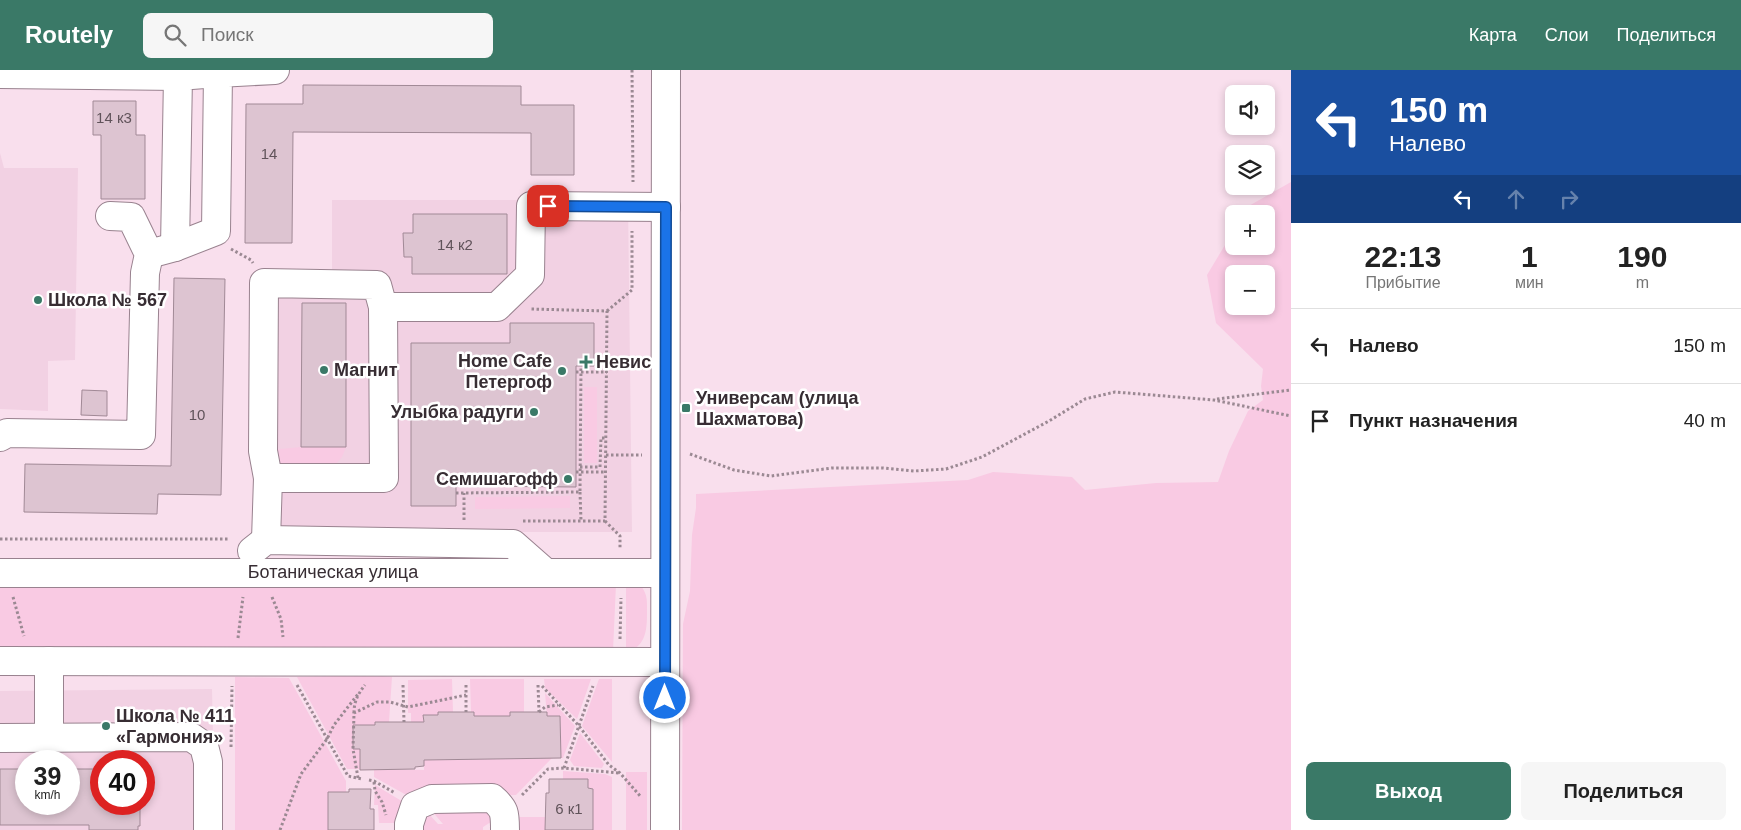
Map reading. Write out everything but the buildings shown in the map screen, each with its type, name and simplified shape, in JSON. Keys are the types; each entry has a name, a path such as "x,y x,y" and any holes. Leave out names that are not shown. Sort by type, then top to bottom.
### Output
{"street":[{"path":"0,70 0,75 178,76 275,70"},
{"path":"665,830 666,70"},
{"path":"149,254 175,247 216,231 218,73"},
{"path":"175,247 178,76"},
{"path":"383,307 497,308 530,275 531,206 666,207"},
{"path":"0,437 6,433 141,435 145,273 149,254 130,217 110,216"},
{"path":"266,540 268,478 263,451 264,283 377,285 383,307 384,478 268,478"},
{"path":"224,572 266,540 513,544 546,573"},
{"name":"Ботаническая улица","path":"6,583 224,572 665,573"},
{"path":"0,661 665,662"},
{"path":"49,662 49,738"},
{"path":"0,738 191,737 204,746 208,762 208,830"},
{"path":"399,827 409,824 414,806 432,798 492,798 503,818"}],"path":[{"path":"216,231 229,247 251,260 264,283"},
{"path":"581,366 578,372 580,467 578,472 581,521"},
{"path":"578,372 607,372"},
{"path":"1214,400 1291,390"},
{"path":"687,453 734,470 771,476 832,468 883,468 914,471 946,469 982,457 1085,399 1115,392 1214,400 1291,416"},
{"path":"580,467 600,467 601,438 606,438"},
{"path":"606,455 648,454"},
{"path":"578,472 606,472"},
{"path":"456,493 580,492"},
{"path":"464,493 464,521"},
{"path":"605,521 620,536 621,554"},
{"path":"6,583 26,643"},
{"path":"271,593 281,620 284,644"},
{"path":"238,642 244,594"},
{"path":"620,642 622,594"},
{"path":"280,830 300,774 368,681"},
{"path":"295,682 348,776 360,778 354,749 354,704 358,694"},
{"path":"403,682 404,722"},
{"path":"466,682 466,712"},
{"path":"538,682 539,712 545,707 559,705"},
{"path":"564,768 594,684"},
{"path":"503,818 522,795 548,769 564,768 620,774 609,765 579,726 545,691"},
{"path":"354,712 377,702 390,702 408,707 466,695"},
{"path":"374,781 375,791 399,827"}],"shaded area":[{"name":"Школа № 567","path":"0,153 4,168 78,168 75,360 48,361 48,411 0,409"},
{"path":"1291,182 1291,830 682,830 683,624 690,591 696,494 968,480 993,472 1072,477 1085,490 1156,483 1218,482 1229,451 1248,411 1263,400 1261,386 1263,369 1216,323 1207,275 1225,245 1225,255 1275,255 1275,205 1251,205 1268,195 1275,195 1275,191"},
{"path":"332,200 628,200 632,532 275,532 276,285 332,285"},
{"path":"584,387 597,387 597,463 584,463"},
{"path":"301,447 346,447 342,457 335,465 279,466 270,450"},
{"path":"570,496 570,508 475,509 475,497"},
{"path":"0,584 616,584 613,651 0,650"},
{"path":"626,584 641,586 643,589 647,605 647,626 644,637 638,646 626,652"},
{"path":"373,675 392,677 389,722 375,725 353,725 360,749 360,769 347,769 297,677"},
{"path":"235,677 289,678 346,781 346,792 328,793 328,830 235,830"},
{"path":"452,679 453,712 438,712 438,715 423,716 424,726 411,726 411,713 408,713 408,680"},
{"path":"470,679 524,679 524,712 510,716 474,716 474,712 471,712"},
{"path":"544,679 591,679 577,719 545,688"},
{"path":"599,679 612,679 612,762 582,726"},
{"name":"Школа № 411 «Гармония»","path":"212,689 215,830 0,830 0,691"},
{"path":"545,693 575,726 563,758 561,758 560,716 547,716"},
{"path":"580,733 604,764 602,768 574,766 570,760"},
{"path":"552,758 516,795 410,797 374,777 374,769 424,770 424,760"},
{"path":"563,771 605,774 612,777 612,830 593,830 593,789 563,779"},
{"path":"626,772 647,772 647,830 626,830"},
{"path":"375,785 405,803 399,823 379,823 378,805 374,805"},
{"path":"431,810 487,810 494,820 483,827 483,830 417,830 427,812 438,824 443,824"},
{"path":"514,817 545,817 545,830 513,830"}],"place":[{"name":"Школа № 567","path":"38,300"},
{"name":"Невис","path":"586,362"},
{"name":"Магнит","path":"324,370"},
{"name":"Home Cafe Петергоф","path":"562,371"},
{"name":"Универсам (улица Шахматова)","path":"686,408"},
{"name":"Улыбка радуги","path":"534,412"},
{"name":"Семишагофф","path":"568,479"},
{"name":"Школа № 411 «Гармония»","path":"106,726"}],"route":[{"path":"548,206 666,207 665,698"}]}
